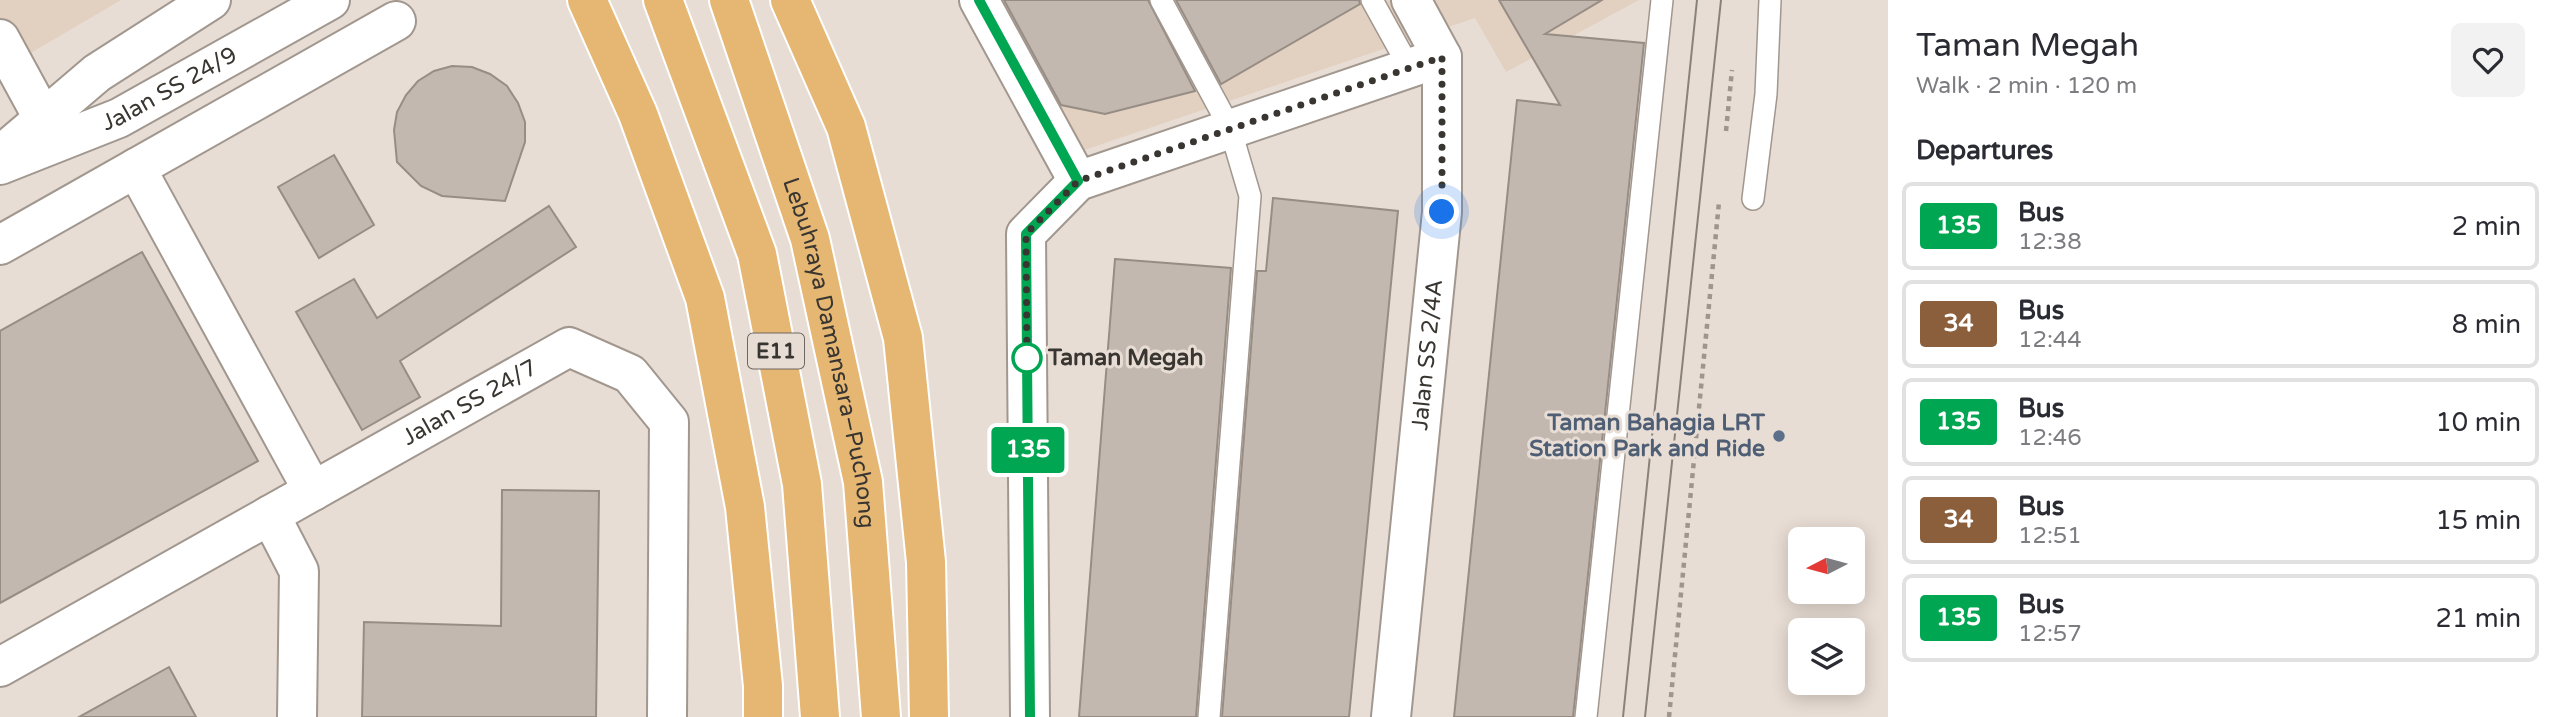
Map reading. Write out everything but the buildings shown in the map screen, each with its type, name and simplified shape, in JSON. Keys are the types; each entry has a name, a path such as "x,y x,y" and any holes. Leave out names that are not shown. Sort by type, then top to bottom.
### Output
{"highway":[{"name":"Lebuhraya Damansara–Puchong","path":"663,0 757,254 802,484 820,717"},
{"name":"Lebuhraya Damansara–Puchong","path":"729,0 810,239 860,468 881,717"},
{"path":"790,0 846,127 903,338 926,562 929,717"},
{"path":"592,6 638,114 705,298 745,507 763,686 763,717"}],"street":[{"name":"Jalan SS 24/9","path":"0,155 97,73 211,0"},
{"name":"Jalan SS 24/9","path":"0,166 119,118 330,0"},
{"path":"979,0 1078,181"},
{"name":"Jalan SS 2/4A","path":"1391,717 1442,212 1426,62 1411,0"},
{"path":"0,246 396,21"},
{"path":"0,39 43,118"},
{"path":"1030,717 1026,234 1078,181 1426,62"},
{"path":"136,169 313,491"},
{"name":"Jalan SS 24/7","path":"0,667 569,347 630,374 669,422 667,717"},
{"path":"270,516 299,571 297,717"}],"lane":[{"path":"1161,0 1230,128 1250,197 1209,717"},
{"path":"1372,0 1426,62"},
{"path":"1586,717 1662,0"},
{"path":"1753,199 1766,94 1770,0"}],"path":[{"path":"1725,138 1732,69"},
{"path":"1669,717 1720,193"}],"shaded area":[{"path":"0,0 121,0 0,71"},
{"path":"961,0 1639,0 1506,72 1475,18 1049,162"}],"tram line":[{"path":"1623,717 1697,0"},
{"path":"1645,717 1721,0"}],"bus line":[{"name":"135","path":"979,0 1078,181 1026,234 1030,717"}],"place":[{"name":"Taman Megah","path":"1027,358"},
{"name":"Taman Bahagia LRT Station Park and Ride","path":"1779,436"}],"route":[{"path":"1027,358 1027,368 1026,234 1078,181 1442,57 1442,212"}]}
